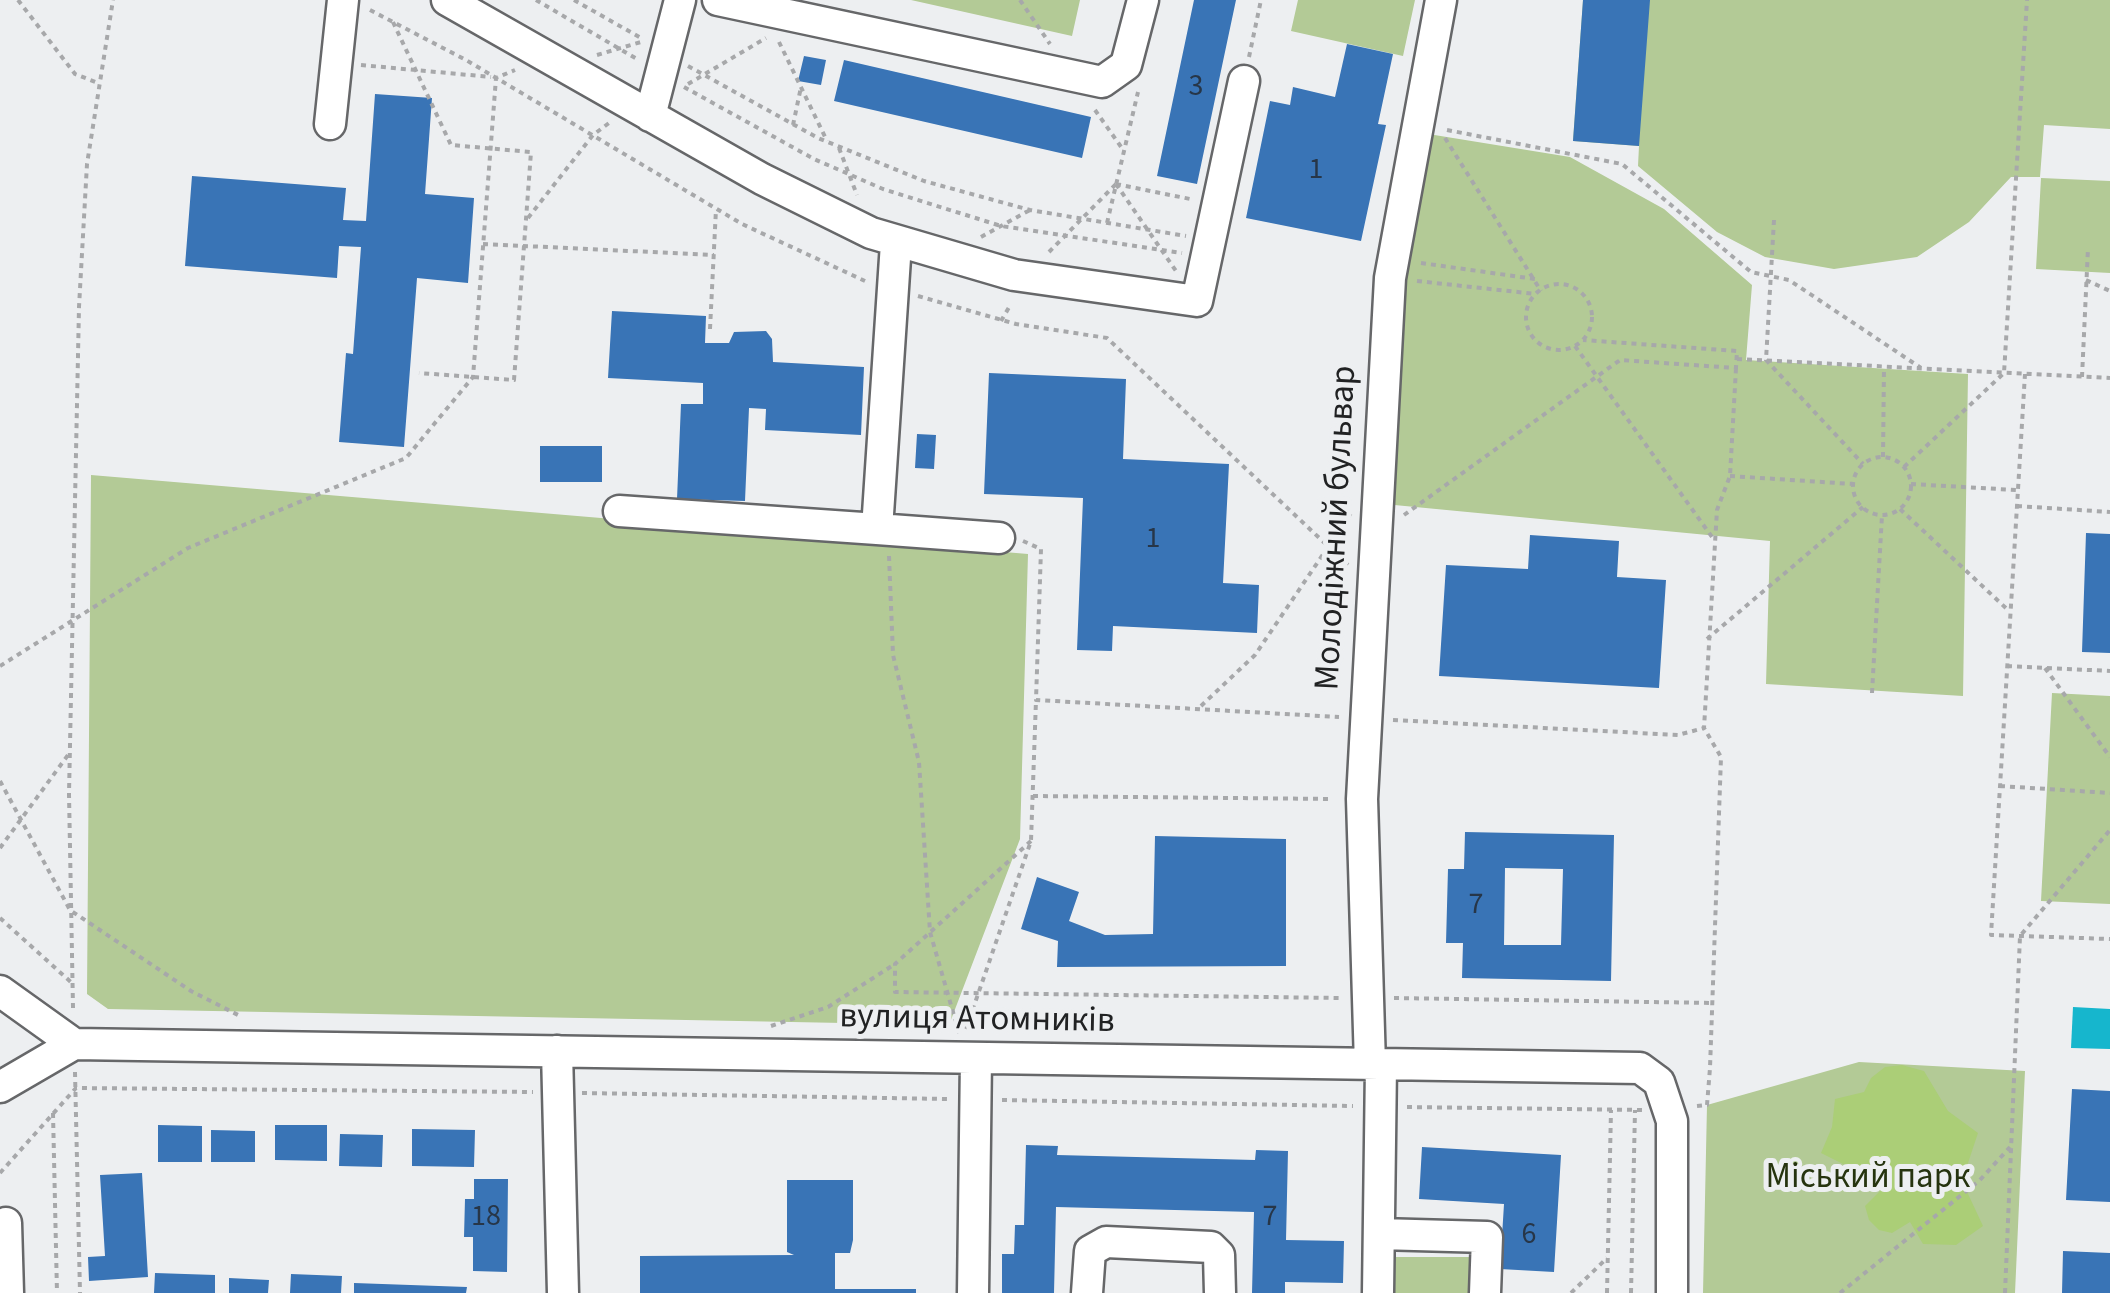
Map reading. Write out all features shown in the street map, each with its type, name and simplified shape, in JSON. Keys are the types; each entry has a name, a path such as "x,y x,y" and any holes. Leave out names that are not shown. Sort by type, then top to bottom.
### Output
{"street":[{"path":"447,0 555,61 657,81 787,193 883,238 944,258 1028,278 1197,301 1244,81"},
{"path":"657,81 680,0"},
{"path":"718,0 1095,82 1108,80 1126,65 1144,0"},
{"name":"Молодіжний бульвар","path":"1378,1293 1381,1106 1365,998 1362,799 1370,592 1391,268 1440,0"},
{"path":"330,124 336,62 350,2"},
{"path":"883,238 890,287 883,530"},
{"path":"619,511 998,538"},
{"path":"0,992 74,1044 0,1087"},
{"name":"вулиця Атомників","path":"74,1044 1640,1068 1659,1082 1670,1109"},
{"path":"556,1051 563,1293"},
{"path":"974,1293 976,1058"},
{"path":"1670,1109 1672,1293"},
{"path":"6,1224 8,1293"},
{"path":"1379,1234 1487,1238 1485,1293"},
{"path":"1087,1293 1090,1251 1106,1242 1211,1247 1219,1255 1220,1293"}],"path":[{"path":"18,0 75,74 98,83"},
{"path":"73,1011 70,753 82,227 98,83 113,0"},
{"path":"536,0 657,81 850,175 1002,226 1062,237 1208,248"},
{"path":"574,0 657,81"},
{"path":"1244,81 1260,0"},
{"path":"1904,467 2004,373 2027,0"},
{"path":"350,2 393,20 716,209 806,256 890,287 1001,320 1107,338 1329,544 1370,592"},
{"path":"393,20 452,146 532,152 514,380 419,373"},
{"path":"336,62 496,78 555,61 657,81 705,76 775,33 828,143"},
{"path":"526,220 593,135 657,81 705,76 828,143 924,181 1030,210 1107,223 1208,248"},
{"path":"1107,223 1142,76"},
{"path":"0,666 188,548 406,458 473,377 496,78"},
{"path":"794,125 801,88"},
{"path":"1391,268 1538,292 1568,286 1586,298 1592,319 1584,340 1576,346 1555,350 1530,333 1527,312 1538,292 1535,279 1438,128 1622,164 1751,272 1794,283 1921,368"},
{"path":"839,148 883,238"},
{"path":"1116,184 1217,205"},
{"path":"1001,320 1028,278 1062,237 1116,184"},
{"path":"1116,184 1197,301"},
{"path":"710,329 716,209"},
{"path":"944,258 1030,210"},
{"path":"1774,220 1766,360 1863,464"},
{"path":"483,244 714,255"},
{"path":"2082,377 2088,248"},
{"path":"1391,268 1535,279"},
{"path":"2086,280 2110,291"},
{"path":"1381,1106 1635,1110 1707,1105 1721,757 1704,728 1707,639 1718,502 1730,476 1737,350 1584,340"},
{"path":"1576,346 1714,540"},
{"path":"1736,359 2110,378"},
{"path":"1374,514 1414,512 1620,360 1736,368"},
{"path":"1883,457 1884,366"},
{"path":"2025,374 1992,934 2110,939"},
{"path":"1883,457 1904,467 1911,484 1900,509 1882,514 1862,507 1853,484 1863,464 1883,457"},
{"path":"1730,476 1853,484"},
{"path":"1199,708 1255,655 1377,477"},
{"path":"1911,484 2018,490"},
{"path":"2017,506 2110,512"},
{"path":"1707,639 1862,507"},
{"path":"1900,509 2010,612"},
{"path":"1872,693 1882,514"},
{"path":"883,530 893,654 919,762 930,932 961,1043 1031,841 1040,548 1031,541 998,538"},
{"path":"2008,666 2110,670"},
{"path":"2045,668 2110,757"},
{"path":"1036,700 1678,735 1704,728"},
{"path":"0,848 70,753"},
{"path":"0,781 70,910 191,992 254,1023"},
{"path":"2000,786 2110,793"},
{"path":"1033,796 1362,799"},
{"path":"2005,1293 2020,936 2110,830"},
{"path":"743,1054 766,1028 828,1007 895,964 1031,841"},
{"path":"0,918 72,984"},
{"path":"895,964 895,992 1714,1002"},
{"path":"76,1088 80,1293"},
{"path":"0,1172 76,1088 556,1093"},
{"path":"1607,1293 1612,1110"},
{"path":"1631,1293 1635,1110"},
{"path":"53,1113 58,1293"},
{"path":"1840,1293 1980,1180 2011,1146"},
{"path":"1571,1293 1608,1258"}],"green space":[{"path":"911,0 1080,0 1072,36"},
{"path":"1298,0 1415,0 1403,56 1291,31"},
{"path":"1583,0 2110,0 2110,129 2044,125 2040,177 2011,177 1969,222 1917,257 1834,269 1765,257 1717,232 1638,166 1639,146 1573,141"},
{"path":"1416,132 1570,157 1664,209 1752,285 1746,360 1968,374 1963,696 1766,684 1770,541 1384,504"},
{"path":"2041,178 2110,181 2110,273 2036,269"},
{"path":"91,475 1028,554 1020,839 949,1025 108,1009 87,994"},
{"path":"2052,693 2110,696 2110,904 2041,901"},
{"name":"Міський парк","path":"1859,1062 2025,1071 2015,1293 1703,1293 1707,1105"},
{"path":"1902,1065 1924,1071 1948,1111 1978,1133 1962,1181 1983,1226 1956,1245 1923,1244 1910,1222 1892,1233 1879,1230 1869,1220 1865,1206 1881,1190 1877,1167 1843,1164 1821,1153 1832,1127 1835,1099 1864,1092 1871,1078 1885,1067"},
{"path":"1393,1257 1473,1257 1472,1293 1393,1293"}],"water":[{"path":"2073,1007 2110,1009 2110,1049 2071,1048"}],"building":[{"path":"1194,0 1236,0 1197,184 1157,176"},
{"path":"1583,0 1650,0 1639,146 1573,141"},
{"path":"1347,44 1393,54 1378,124 1386,125 1361,241 1246,218 1270,101 1290,105 1293,87 1335,97"},
{"path":"804,56 826,60 821,85 798,81"},
{"path":"844,60 1091,117 1082,158 834,101"},
{"path":"375,94 432,98 425,194 474,198 468,283 417,278 404,447 339,442 346,353 353,354 361,247 339,246 337,278 185,266 192,176 346,188 343,220 366,221"},
{"path":"612,311 706,316 705,343 729,343 734,332 766,331 772,339 773,362 864,367 861,435 765,430 766,409 749,408 745,501 677,499 681,404 703,404 703,383 608,378"},
{"path":"989,373 1126,379 1123,459 1229,464 1223,583 1259,585 1257,633 1113,626 1112,651 1077,650 1083,498 984,494"},
{"path":"917,434 936,435 934,469 915,468"},
{"path":"540,446 602,446 602,482 540,482"},
{"path":"2086,533 2110,534 2110,653 2082,652"},
{"path":"1530,535 1619,541 1617,577 1666,580 1659,688 1439,676 1446,565 1528,569"},
{"path":"1465,832 1614,835 1611,981 1462,978 1463,943 1446,943 1448,869 1464,869","holes":["1505,868 1563,869 1561,945 1504,945"]},
{"path":"1155,836 1286,839 1286,966 1057,967 1058,941 1021,929 1037,877 1079,892 1069,921 1105,935 1153,934"},
{"path":"2072,1089 2110,1091 2110,1202 2066,1200"},
{"path":"158,1125 202,1126 202,1162 158,1162"},
{"path":"275,1125 327,1125 327,1161 275,1160"},
{"path":"412,1129 475,1130 474,1167 412,1166"},
{"path":"211,1130 255,1131 255,1162 211,1162"},
{"path":"340,1134 383,1135 382,1167 339,1166"},
{"path":"1026,1145 1058,1146 1057,1155 1255,1160 1256,1150 1288,1151 1286,1240 1344,1241 1343,1283 1285,1282 1285,1293 1252,1293 1254,1212 1056,1207 1054,1293 1002,1293 1002,1254 1014,1254 1015,1225 1024,1225"},
{"path":"1422,1147 1561,1155 1554,1272 1500,1269 1504,1204 1419,1199"},
{"path":"142,1173 148,1277 89,1281 88,1257 105,1256 100,1175"},
{"path":"474,1179 508,1179 507,1272 473,1271 473,1237 464,1237 465,1199 474,1199"},
{"path":"787,1180 853,1180 853,1240 850,1253 835,1253 835,1289 916,1289 916,1293 640,1293 640,1256 794,1255 787,1252"},
{"path":"2063,1251 2110,1253 2110,1293 2062,1293"},
{"path":"155,1273 215,1275 215,1293 154,1293"},
{"path":"291,1274 342,1276 341,1293 290,1293"},
{"path":"229,1278 269,1280 268,1293 229,1293"},
{"path":"354,1283 467,1287 466,1293 354,1293"}]}
